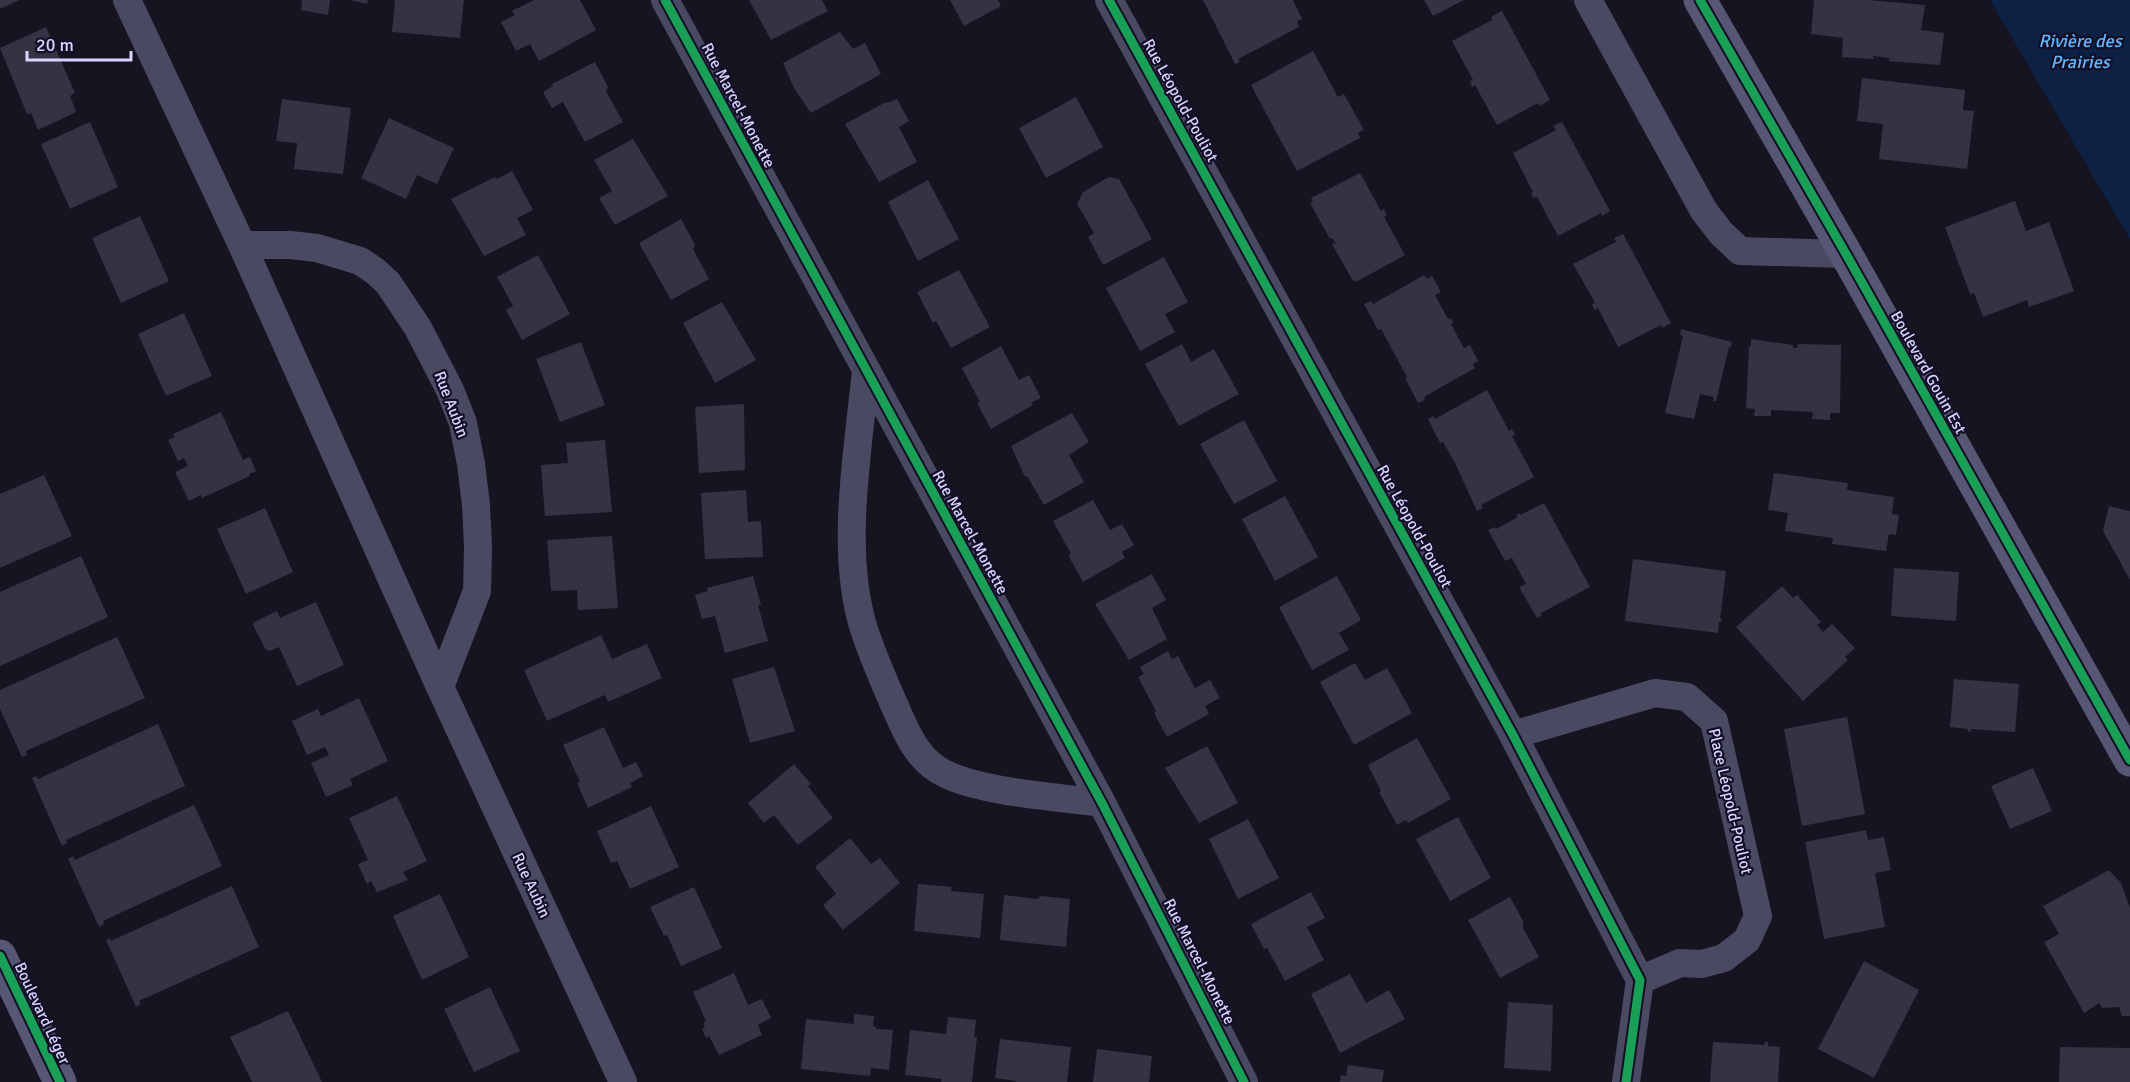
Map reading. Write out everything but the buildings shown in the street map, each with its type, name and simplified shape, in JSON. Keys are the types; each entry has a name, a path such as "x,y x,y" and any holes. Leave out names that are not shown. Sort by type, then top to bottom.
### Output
{"street":[{"name":"Rue Aubin","path":"127,0 242,245 440,687 623,1082"},
{"name":"Rue Marcel-Monette","path":"664,0 1102,802 1244,1082"},
{"name":"Rue Léopold-Pouliot","path":"1109,0 1513,735 1640,980"},
{"path":"1588,0 1704,211 1730,243 1740,251 1846,254"},
{"name":"Boulevard Gouin Est","path":"1700,0 1846,254 2130,760"},
{"name":"Rue Aubin","path":"242,245 290,245 317,248 360,261 375,271 388,283 418,328 450,390 463,423 471,464 476,505 478,569 477,591 440,687"},
{"path":"866,371 852,535 855,579 862,624 878,668 909,736 921,756 934,768 951,776 984,787 1102,802"},
{"name":"Place Léopold-Pouliot","path":"1513,735 1655,693 1687,697 1713,721 1758,916 1747,940 1724,958 1702,964 1680,963 1640,980"},
{"name":"Boulevard Léger","path":"0,956 60,1082"},
{"path":"1626,1082 1640,980"}],"water":[{"name":"Rivière des Prairies","path":"1990,0 2130,0 2130,239"}],"cycle path":[{"path":"665,0 1102,803 1244,1082"},
{"path":"1109,0 1513,735 1640,980 1626,1082"},
{"path":"1700,0 1846,254 2130,760"},
{"path":"0,956 60,1082"}]}
